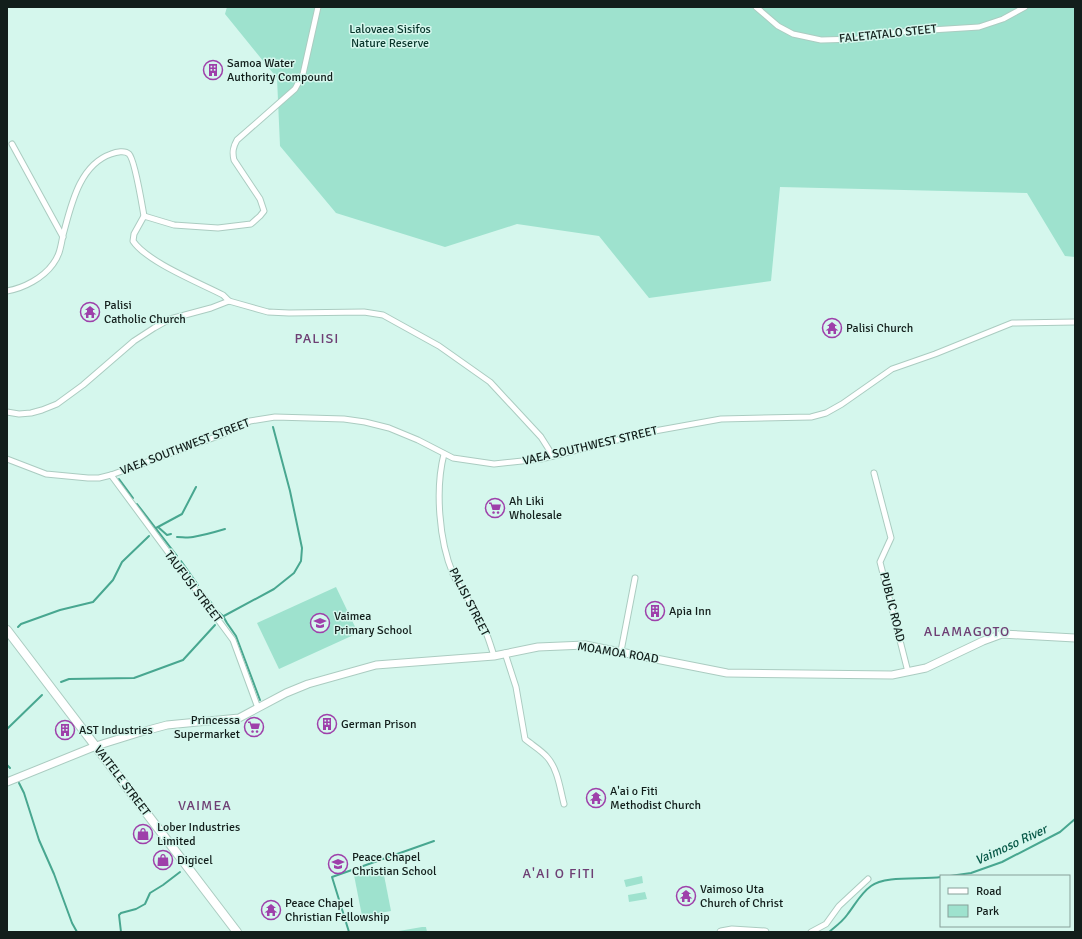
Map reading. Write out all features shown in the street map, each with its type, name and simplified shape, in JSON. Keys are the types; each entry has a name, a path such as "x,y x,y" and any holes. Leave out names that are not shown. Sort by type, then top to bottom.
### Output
{"main road":[{"name":"VAITELE STREET","path":"7,631 237,932"}],"street":[{"path":"144,216 174,225 218,228 251,224 260,216 264,211 260,199 234,160 232,153 234,145 237,140 295,89 299,83 303,74 318,7"},
{"name":"FALETATALO STEET","path":"756,7 778,26 793,34 821,40 857,39 900,32 979,26 1003,19 1025,7"},
{"path":"12,144 63,237"},
{"path":"7,291 17,289 42,275 54,263 61,250 73,199 92,166 100,160 117,152 126,152 130,154 134,168 144,216 134,234 132,241 142,252 159,263 224,295 229,301 268,312 364,312 383,315 439,346 490,382 541,436 553,456"},
{"path":"7,412 19,414 31,413 57,404 134,341 154,328 170,319 211,308 229,301"},
{"name":"VAEA SOUTHWEST STREET","path":"7,459 46,474 99,478 221,435 250,421 275,417 344,419 365,422 396,431 418,440 453,458 494,464 522,462 553,456 649,432 721,419 811,417 826,413 842,404 892,369 935,354 1012,323 1075,322"},
{"name":"PALISI STREET","path":"444,454 440,468 440,515 446,554 454,576 480,618 494,656"},
{"name":"PUBLIC ROAD","path":"874,473 891,538 880,562 908,672"},
{"name":"TAUFUSI STREET","path":"110,475 233,640 258,708"},
{"path":"621,651 635,578"},
{"name":"MOAMOA ROAD","path":"7,782 96,746 167,725 239,718 308,684 376,665 494,656 538,647 585,645 727,673 892,675 926,668 983,641 1002,634 1075,638"},
{"path":"506,653 516,687 525,739 551,762 555,769 564,804"},
{"path":"811,932 826,924 839,906 868,879"},
{"path":"721,932 732,930 765,932"}],"green space":[{"name":"Lalovaea Sisifos Nature Reserve","path":"227,7 1075,7 1075,257 1065,256 1027,193 780,187 771,281 649,298 599,236 517,224 445,247 336,213 280,146 277,78 225,14"},
{"path":"336,587 358,633 279,669 257,623"},
{"path":"383,870 391,911 362,916 354,875"},
{"path":"642,876 643,883 626,887 624,880"},
{"path":"645,892 647,899 629,902 628,895"},
{"path":"422,927 426,927 427,932 393,932"}],"waterway":[{"path":"222,617 274,589 294,573 301,561 302,548 290,491 273,427"},
{"path":"119,479 133,498"},
{"path":"156,528 182,514 196,487"},
{"path":"137,504 177,556"},
{"path":"158,527 167,535 171,534"},
{"path":"177,537 191,537 225,529"},
{"path":"18,627 21,624 60,610 93,602 113,580 122,562 149,536"},
{"path":"181,561 198,585"},
{"path":"201,590 213,605"},
{"path":"216,610 223,616 236,636 260,700"},
{"path":"61,682 69,679 134,678 183,660 215,625"},
{"path":"7,729 42,695"},
{"path":"7,765 10,768"},
{"path":"19,783 24,793 39,840 77,932"},
{"name":"Vaimoso River","path":"957,875 971,873 1002,862 1060,832 1075,819"},
{"path":"349,932 332,877 434,841"},
{"path":"121,932 119,915 145,904 150,893 180,872"},
{"name":"Vaimoso River","path":"829,932 839,924 864,892 877,883 894,879 940,877"}],"place":[{"name":"Samoa Water Authority Compound","path":"213,70"},
{"name":"Palisi Catholic Church","path":"90,312"},
{"name":"Palisi Church","path":"832,328"},
{"name":"Ah Liki Wholesale","path":"495,508"},
{"name":"Apia Inn","path":"655,611"},
{"name":"Vaimea Primary School","path":"320,623"},
{"name":"German Prison","path":"327,724"},
{"name":"Princessa Supermarket","path":"254,727"},
{"name":"AST Industries","path":"65,730"},
{"name":"A'ai o Fiti Methodist Church","path":"596,798"},
{"name":"Lober Industries Limited","path":"143,834"},
{"name":"Digicel","path":"163,860"},
{"name":"Peace Chapel Christian School","path":"338,864"},
{"name":"Vaimoso Uta Church of Christ","path":"686,896"},
{"name":"Peace Chapel Christian Fellowship","path":"271,910"}],"district":[{"name":"PALISI","path":"317,338"},
{"name":"ALAMAGOTO","path":"967,631"},
{"name":"VAIMEA","path":"205,805"},
{"name":"A'AI O FITI","path":"559,873"}]}
